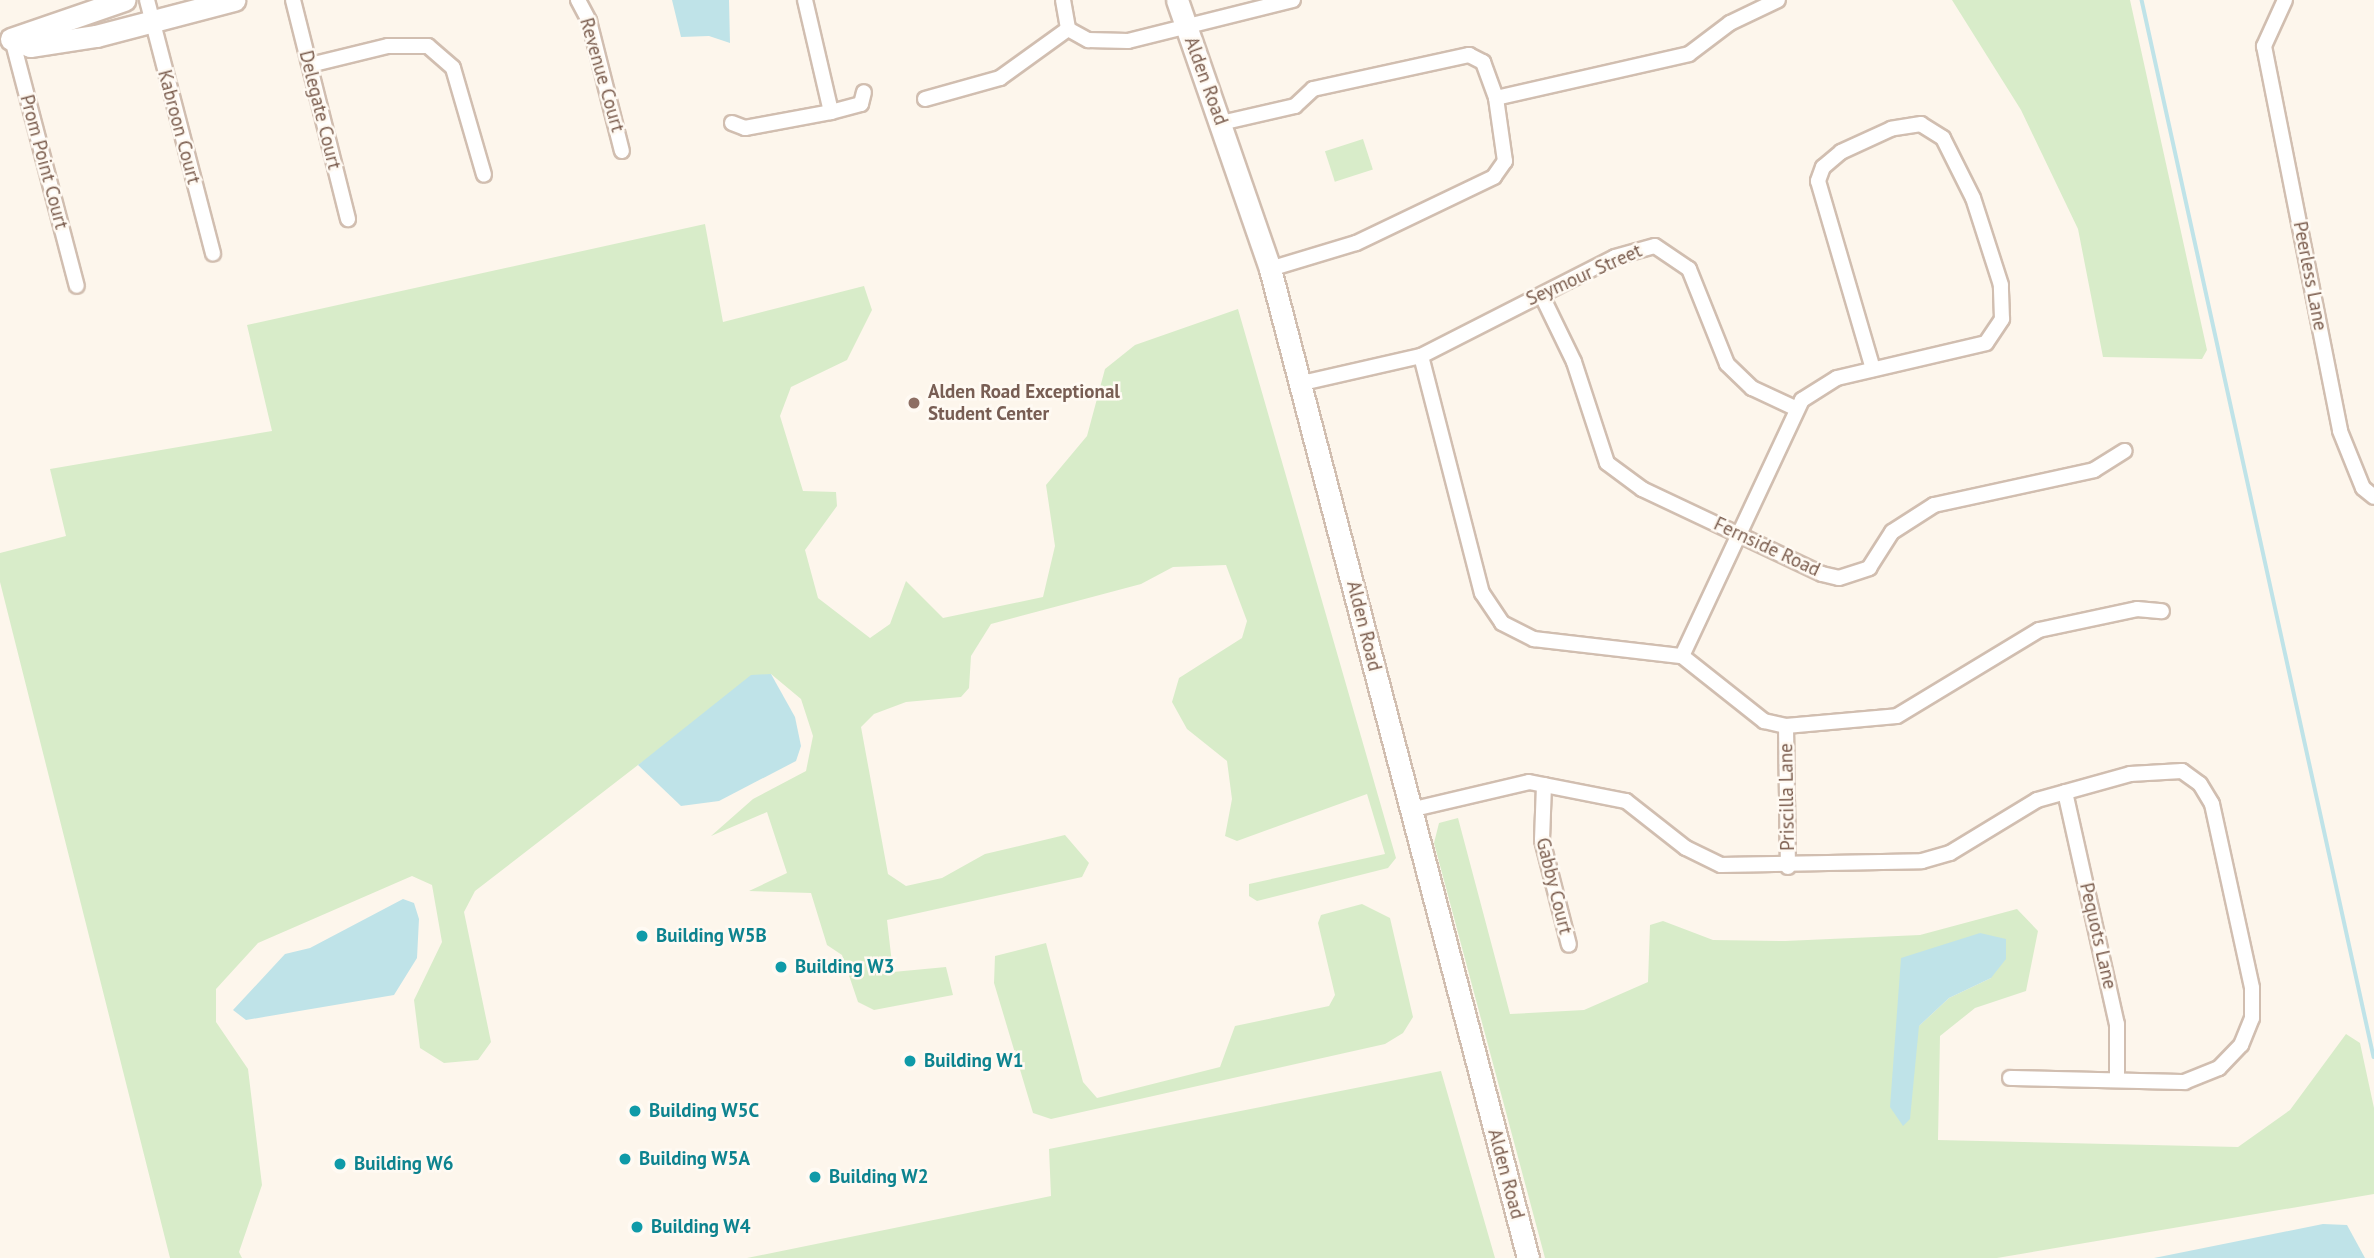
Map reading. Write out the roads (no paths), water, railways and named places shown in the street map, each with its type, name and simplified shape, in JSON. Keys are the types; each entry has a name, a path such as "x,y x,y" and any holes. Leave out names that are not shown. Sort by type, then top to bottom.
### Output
{"street":[{"path":"6,41 124,0"},
{"path":"6,41 30,46 149,10 234,0"},
{"name":"Delegate Court","path":"293,0 348,219"},
{"name":"Revenue Court","path":"578,0 594,37 622,151"},
{"path":"805,0 831,112"},
{"path":"1063,0 1068,29"},
{"name":"Alden Road","path":"1177,0 1270,269 1528,1258"},
{"path":"1068,29 1088,40 1128,41 1186,25 1204,27 1293,0"},
{"path":"1496,98 1689,54 1730,23 1778,0"},
{"name":"Peerless Lane","path":"2285,0 2264,46 2340,431 2363,488 2374,497"},
{"name":"Kabroon Court","path":"149,10 214,254"},
{"path":"925,99 1000,78 1068,29"},
{"name":"Prom Point Court","path":"6,41 77,286"},
{"path":"310,65 413,43 442,55 460,88 484,175"},
{"path":"1221,123 1295,106 1313,89 1469,55 1483,62 1496,98 1505,161 1494,177 1356,243 1270,269"},
{"path":"732,123 745,128 831,112 861,104 864,92"},
{"path":"1682,656 1795,408 1818,387 1873,369 1986,343 2002,319 2001,285 1987,239 1943,138 1922,124 1863,141 1823,167 1817,196 1853,284 1873,369"},
{"name":"Seymour Street","path":"1301,383 1421,356 1615,257 1643,246 1664,248 1689,269 1727,364 1752,388 1795,408"},
{"name":"Fernside Road","path":"1542,296 1574,362 1607,463 1642,489 1822,574 1852,576 1869,568 1892,532 1934,505 2094,470 2124,451"},
{"path":"1421,356 1482,593 1502,623 1534,639 1682,656 1751,715 1786,726 1897,716 2039,630 2137,609 2162,611"},
{"name":"Priscilla Lane","path":"1786,726 1788,867"},
{"path":"1410,810 1514,783 1544,785 1626,801 1686,848 1721,865 1788,867 1936,858 2037,800 2163,768 2182,771 2200,783 2212,804 2252,988 2252,1018 2236,1052 2219,1068 2185,1082 2010,1078"},
{"name":"Gabby Court","path":"1544,785 1542,841 1569,945"},
{"name":"Pequots Lane","path":"2065,792 2117,1024 2117,1080"}],"water":[{"path":"672,0 729,0 730,43 709,36 681,37"},
{"path":"771,674 795,717 801,746 796,761 719,801 681,806 638,765 751,675"},
{"path":"403,899 414,903 419,919 417,958 394,995 246,1020 233,1010 285,954 310,948"},
{"path":"1980,933 2006,939 2006,959 1991,978 1949,998 1919,1026 1910,1119 1903,1126 1890,1107 1901,958"},
{"path":"2323,1224 2347,1225 2365,1258 2154,1258"}],"waterway":[{"path":"2142,0 2374,1057"}],"place":[{"name":"Alden Road Exceptional Student Center","path":"914,403"},
{"name":"Building W5B","path":"642,936"},
{"name":"Building W3","path":"781,967"},
{"name":"Building W1","path":"910,1061"},
{"name":"Building W5C","path":"635,1111"},
{"name":"Building W5A","path":"625,1159"},
{"name":"Building W6","path":"340,1164"},
{"name":"Building W2","path":"815,1177"},
{"name":"Building W4","path":"637,1227"}]}
